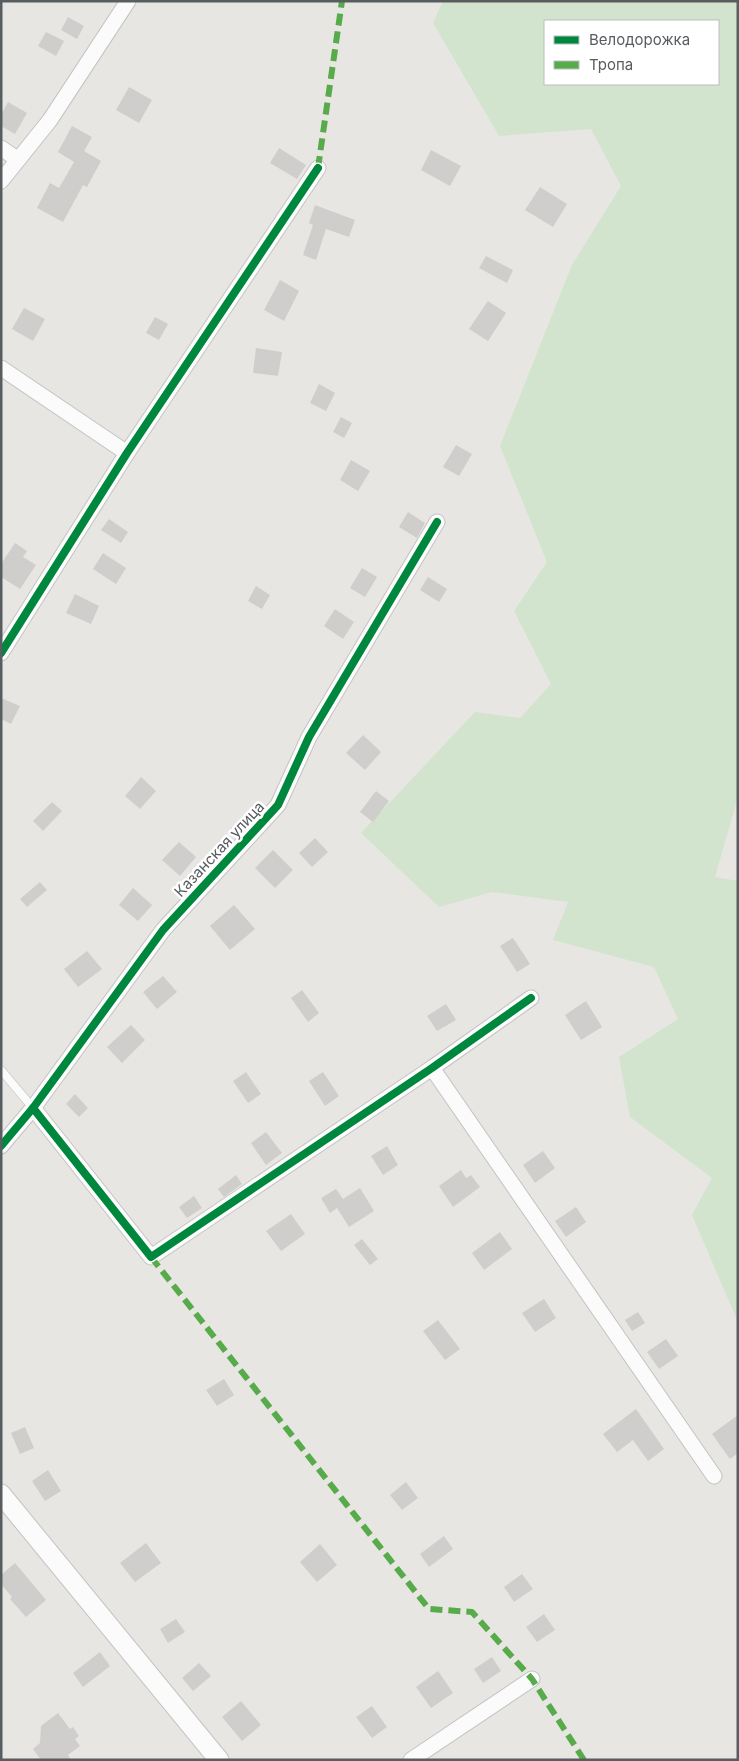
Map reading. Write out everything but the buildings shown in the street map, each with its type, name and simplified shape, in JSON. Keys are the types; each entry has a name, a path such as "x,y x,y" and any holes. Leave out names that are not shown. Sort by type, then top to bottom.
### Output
{"street":[{"path":"1,181 50,120 126,2"},
{"path":"1,148 17,159"},
{"path":"1,654 127,453 318,168"},
{"path":"1,368 127,453"},
{"name":"Казанская улица","path":"1,1146 33,1108 163,930 278,805 309,737 437,522"},
{"path":"33,1108 151,1257 432,1068 531,998"},
{"path":"432,1068 714,1476"},
{"path":"1,1494 219,1760"},
{"path":"411,1760 532,1680"}],"lane":[{"path":"1,1070 33,1108"}],"green space":[{"path":"443,1 738,1 738,797 715,877 738,881 738,1322 692,1215 712,1178 630,1117 619,1057 678,1019 654,967 553,940 568,902 492,892 439,907 361,833 475,712 520,718 551,684 514,611 547,562 500,446 572,265 621,186 591,129 499,136 433,23"}],"marked path":[{"path":"318,168 342,1"},
{"path":"151,1257 429,1609 472,1612 532,1679 584,1760"}],"cycle path":[{"path":"1,653 127,453 318,168"},
{"path":"1,1146 33,1108 163,930 278,805 309,737 437,522"},
{"path":"33,1108 151,1257 432,1068 531,998"}]}
